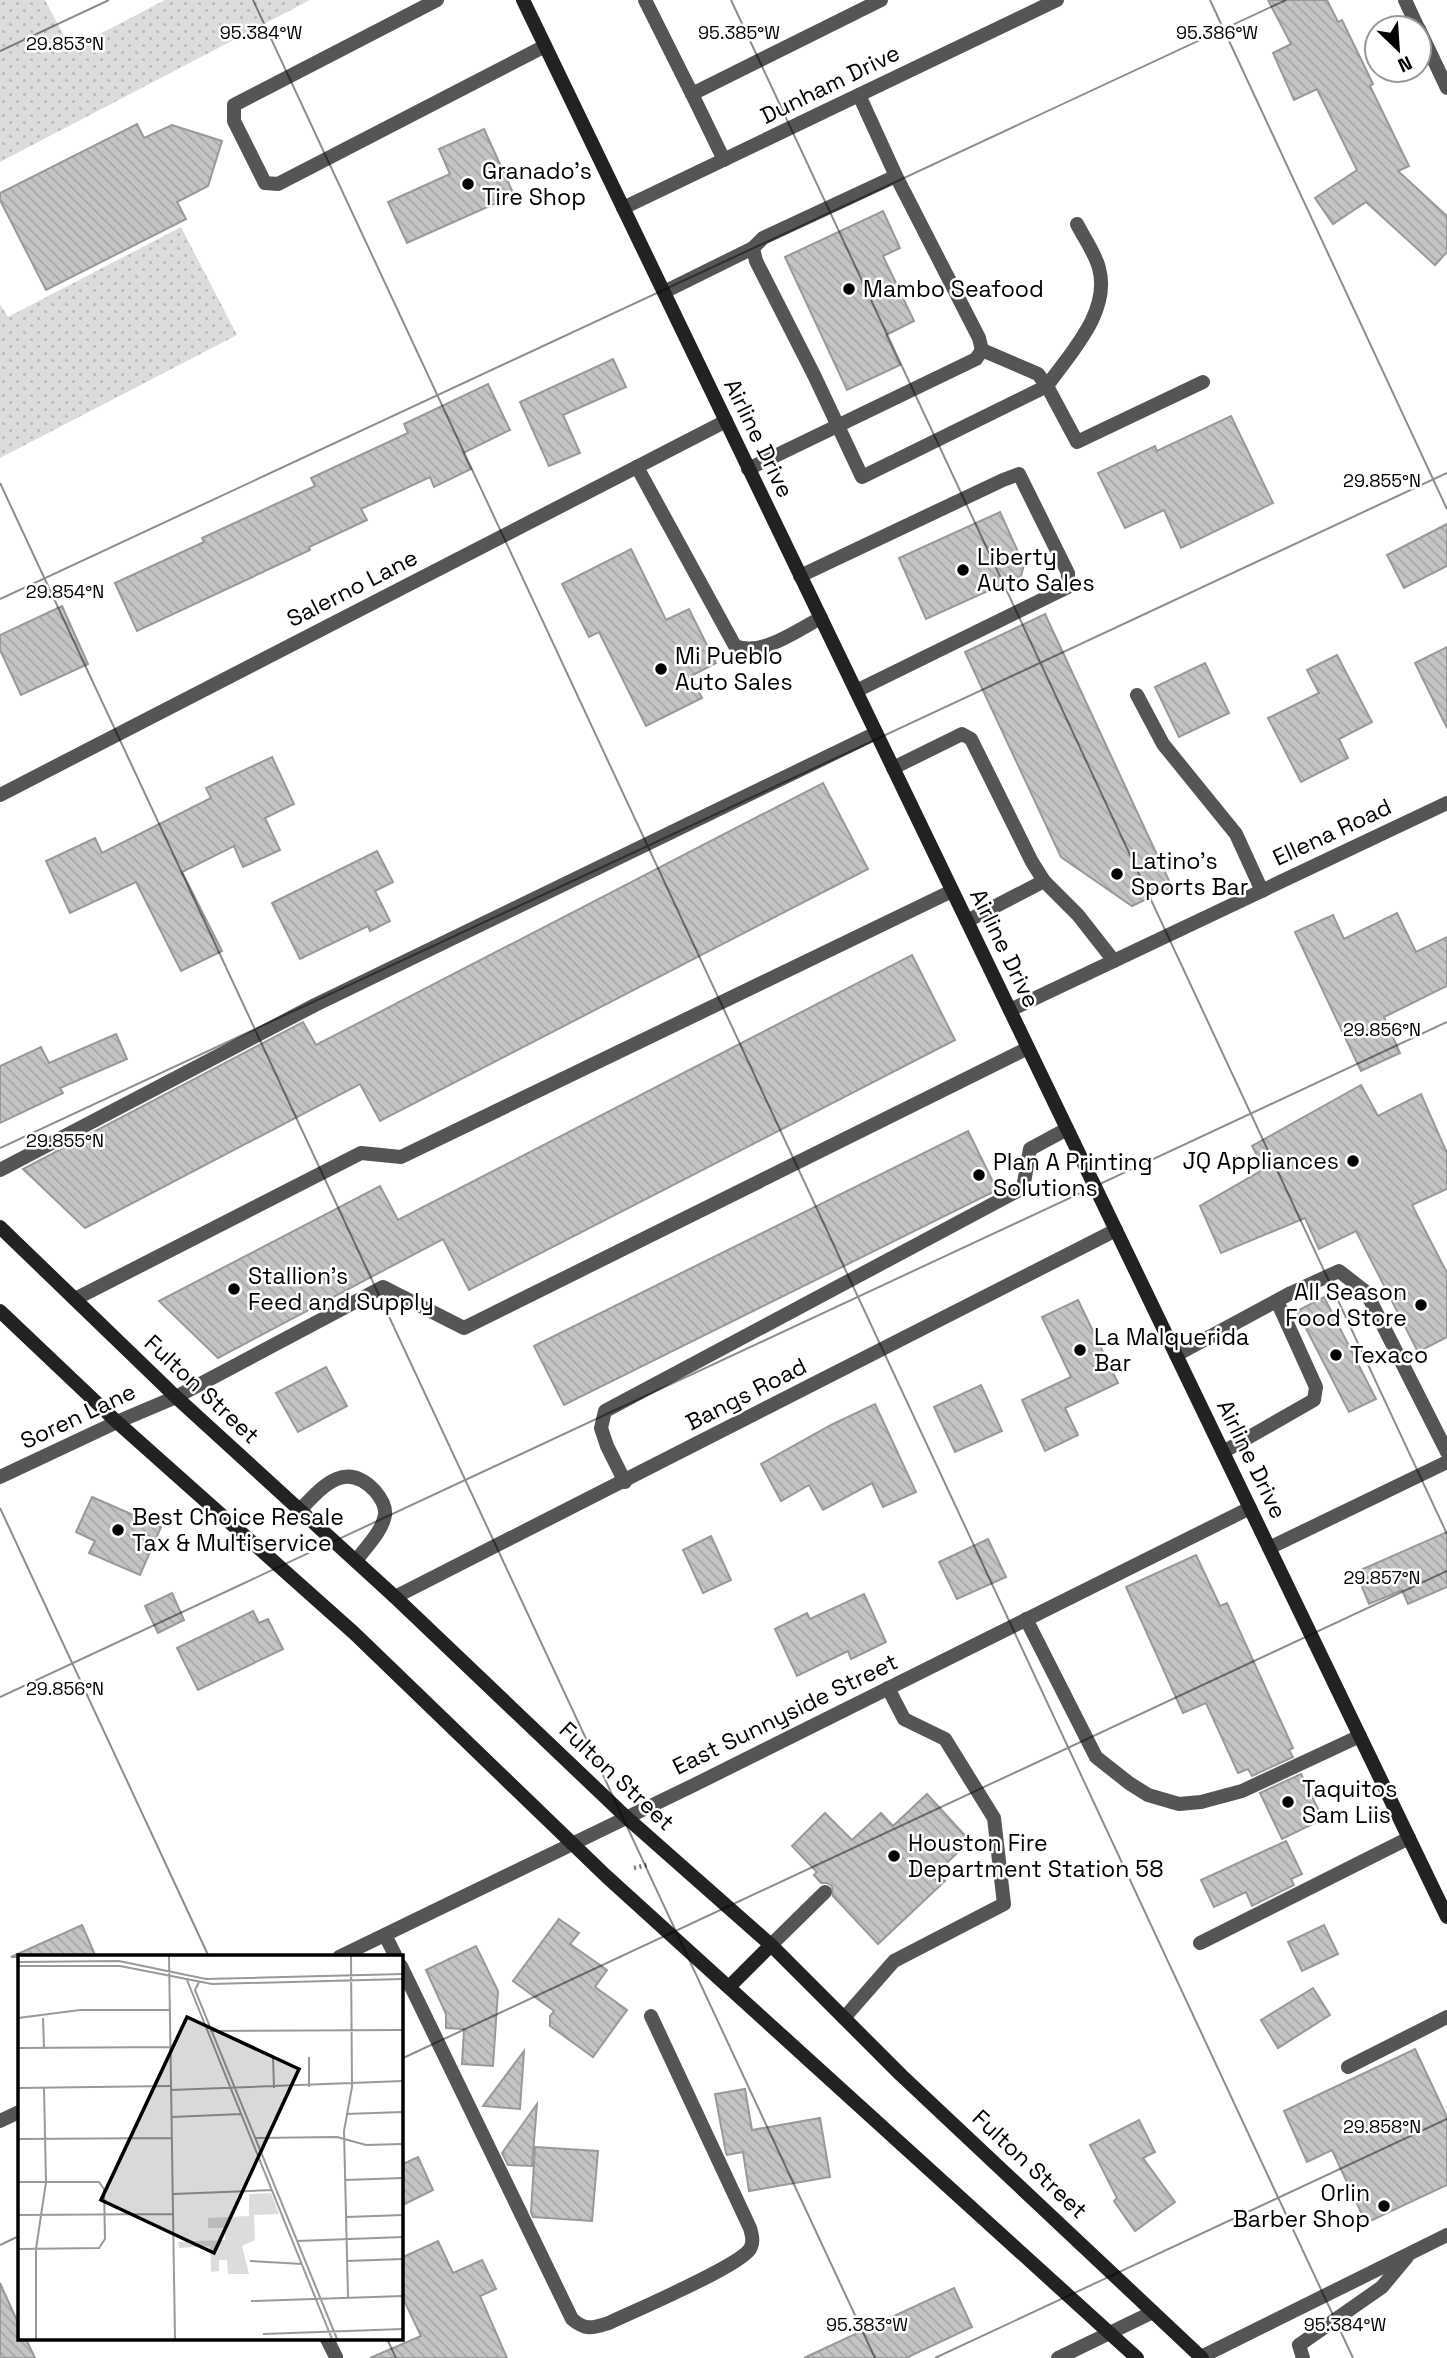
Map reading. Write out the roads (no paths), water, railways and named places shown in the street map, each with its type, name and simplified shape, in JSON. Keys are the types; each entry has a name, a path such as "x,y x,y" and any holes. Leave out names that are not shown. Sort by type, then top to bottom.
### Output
{"street":[{"path":"437,0 234,105 234,121 265,183 278,184 545,46"},
{"name":"Airline Drive","path":"523,0 1447,1917"},
{"path":"645,0 724,160"},
{"path":"692,94 881,0"},
{"name":"Dunham Drive","path":"623,208 1057,0"},
{"path":"1433,58 1447,88"},
{"path":"748,469 976,359 982,350 979,338 896,176 859,95"},
{"path":"664,292 753,248 763,238 896,176"},
{"path":"753,248 756,261 862,477 1048,386 1094,318 1102,293 1099,268 1077,223"},
{"path":"982,350 1038,374 1048,386 1077,442 1203,382"},
{"name":"Salerno Lane","path":"0,795 726,421"},
{"path":"637,467 735,646 744,649 771,643 821,618"},
{"path":"800,576 1019,474 1068,573 1068,587 856,691"},
{"path":"1137,695 1163,744 1236,834 1262,891"},
{"path":"0,1170 314,1005 876,733"},
{"path":"893,768 962,734 971,739 1044,881 1078,915 1114,961"},
{"name":"Ellena Road","path":"1010,1010 1447,803"},
{"path":"967,921 1044,881"},
{"path":"75,1299 361,1153 401,1157 952,891"},
{"name":"Soren Lane","path":"0,1477 176,1397 383,1287 464,1328 1028,1048"},
{"path":"625,1482 601,1428 606,1411 1023,1188 1030,1149 1067,1129"},
{"name":"Fulton Street","path":"0,1227 176,1397 395,1597 626,1817 771,1945 901,2075 1201,2358"},
{"name":"Bangs Road","path":"395,1597 1116,1230"},
{"path":"1176,1355 1339,1271 1366,1292 1447,1452"},
{"path":"1223,1452 1314,1400 1316,1387 1277,1301"},
{"path":"0,1311 117,1422 347,1628 572,1843 1137,2358"},
{"path":"1269,1548 1447,1462"},
{"path":"300,1510 327,1482 345,1476 360,1479 373,1490 383,1501 385,1514 381,1526 356,1561"},
{"name":"East Sunnyside Street","path":"343,1955 1250,1508"},
{"path":"1026,1619 1096,1757 1148,1795 1179,1804 1201,1802 1242,1791 1360,1736"},
{"path":"844,2018 894,1961 1004,1904 993,1818 945,1739 904,1719 888,1688"},
{"path":"1200,1943 1409,1838"},
{"path":"729,1987 825,1892"},
{"path":"385,1935 395,1955"},
{"path":"402,1968 572,2319 580,2326 592,2328 609,2323 734,2263 751,2247 750,2228 651,2016"},
{"path":"1348,2067 1447,2017"},
{"path":"0,2121 18,2112"},
{"path":"1201,2358 1447,2235"},
{"path":"1303,2358 1299,2345 1382,2287 1410,2253"},
{"path":"1058,2358 1153,2312"},
{"path":"328,2340 336,2357"}],"place":[{"name":"Granado's Tire Shop","path":"468,184"},
{"name":"Mambo Seafood","path":"849,289"},
{"name":"Liberty Auto Sales","path":"963,570"},
{"name":"Mi Pueblo Auto Sales","path":"661,669"},
{"name":"Latino's Sports Bar","path":"1117,874"},
{"name":"JQ Appliances","path":"1353,1161"},
{"name":"Plan A Printing Solutions","path":"979,1175"},
{"name":"Stallion's Feed and Supply","path":"234,1289"},
{"name":"All Season Food Store","path":"1421,1305"},
{"name":"La Malquerida Bar","path":"1080,1350"},
{"name":"Texaco","path":"1336,1355"},
{"name":"Best Choice Resale Tax & Multiservice","path":"118,1530"},
{"name":"Taquitos Sam Liis","path":"1288,1802"},
{"name":"Houston Fire Department Station 58","path":"894,1856"},
{"name":"Orlin Barber Shop","path":"1384,2206"}]}
